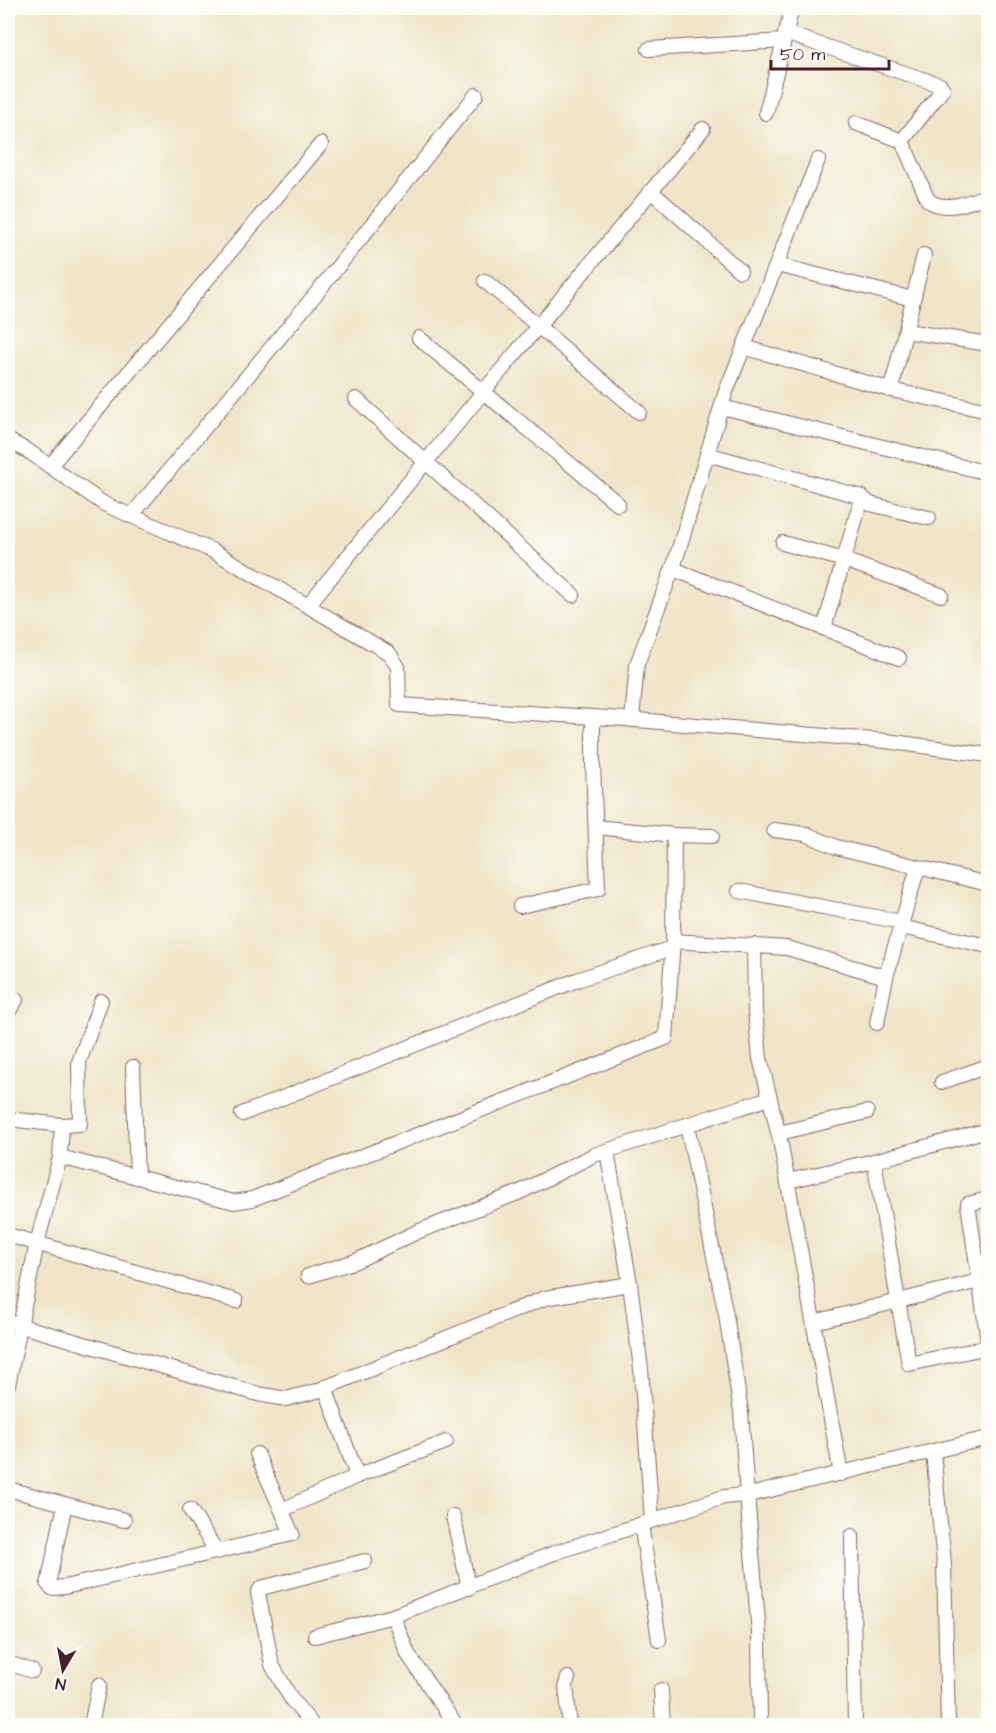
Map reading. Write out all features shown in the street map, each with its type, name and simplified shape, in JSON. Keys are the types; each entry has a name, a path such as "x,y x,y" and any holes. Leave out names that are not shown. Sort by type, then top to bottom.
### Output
{"street":[{"path":"766,113 792,8"},
{"path":"649,50 784,37 940,85 943,89 902,141"},
{"path":"131,516 476,96"},
{"path":"856,123 902,141 928,200 934,204 945,207 988,195"},
{"path":"308,605 703,129"},
{"path":"50,466 321,144"},
{"path":"632,720 637,664 673,568 722,407 818,160"},
{"path":"651,190 740,271"},
{"path":"891,390 924,255"},
{"path":"777,265 913,299"},
{"path":"486,280 639,412"},
{"path":"906,331 988,344"},
{"path":"418,338 618,504"},
{"path":"744,347 891,390 988,411"},
{"path":"357,399 573,595"},
{"path":"722,407 988,472"},
{"path":"8,440 104,504 213,551 389,653 398,667 399,705 632,720 886,741 988,755"},
{"path":"707,454 862,497 870,504 929,518"},
{"path":"824,628 862,497"},
{"path":"783,543 844,560 941,595"},
{"path":"673,568 899,658"},
{"path":"520,906 598,890 593,718"},
{"path":"596,827 674,835 712,836"},
{"path":"774,830 806,834 836,847 988,884"},
{"path":"60,1157 234,1202 252,1199 666,1038 673,945 674,835"},
{"path":"877,1023 886,977 918,867"},
{"path":"739,891 902,924 988,946"},
{"path":"242,1114 577,980 673,945 754,945 786,948 886,977"},
{"path":"754,945 755,1011 760,1058 779,1133 841,1474"},
{"path":"8,1119 62,1125 81,1124 79,1062 101,1001"},
{"path":"942,1082 988,1066"},
{"path":"133,1067 136,1177"},
{"path":"308,1276 357,1261 417,1232 520,1192 594,1155 770,1098"},
{"path":"779,1133 867,1112"},
{"path":"8,1385 14,1323 60,1157 62,1125"},
{"path":"687,1125 726,1315 740,1401 759,1633 760,1725"},
{"path":"788,1181 874,1161 988,1130"},
{"path":"608,1151 630,1284 640,1369 647,1522 659,1640"},
{"path":"874,1161 909,1364 988,1347"},
{"path":"988,1199 968,1204 988,1340"},
{"path":"8,1235 236,1301"},
{"path":"814,1322 979,1281"},
{"path":"14,1323 258,1394 286,1400 325,1387 545,1298 630,1284"},
{"path":"325,1387 357,1476"},
{"path":"315,1636 393,1616 554,1553 724,1497 747,1495 841,1474 988,1438"},
{"path":"282,1510 357,1476 446,1442"},
{"path":"933,1452 944,1563 948,1725"},
{"path":"65,1504 48,1584 52,1588 292,1534 257,1454"},
{"path":"8,1489 124,1520"},
{"path":"190,1510 217,1552"},
{"path":"453,1516 469,1587"},
{"path":"852,1536 855,1725"},
{"path":"314,1725 292,1700 272,1665 258,1593 261,1588 365,1561"},
{"path":"393,1616 408,1654 456,1725"},
{"path":"8,1663 32,1671"},
{"path":"568,1678 566,1685 570,1725"},
{"path":"91,1725 99,1685"},
{"path":"661,1690 663,1725"}]}
